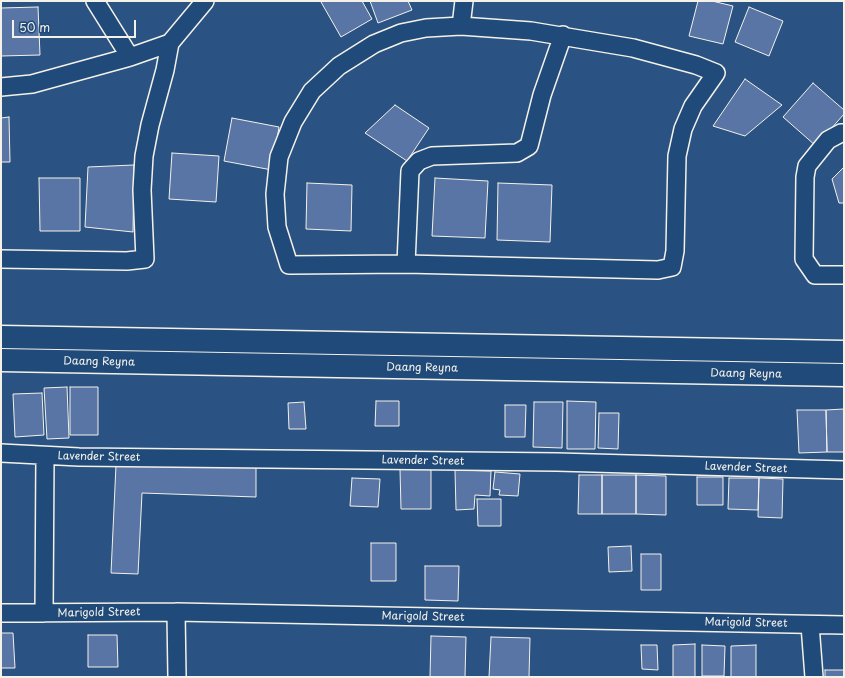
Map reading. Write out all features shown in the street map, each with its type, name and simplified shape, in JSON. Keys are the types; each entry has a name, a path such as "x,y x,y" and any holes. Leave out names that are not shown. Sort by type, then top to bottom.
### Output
{"main road":[{"path":"1,337 844,352"},
{"name":"Daang Reyna","path":"1,360 844,376"}],"street":[{"path":"95,1 130,57"},
{"path":"1,259 127,261 144,259 142,190 144,156 150,125 165,70 170,43 205,1"},
{"path":"461,26 464,1"},
{"path":"461,26 563,35 633,48 696,65 716,73 693,106 683,129 677,156 675,251 672,267 658,270 406,264 290,265 277,227 275,194 279,157 293,122 312,91 339,66 374,44 401,33 426,28 461,26"},
{"path":"406,264 410,171 419,161 432,156 517,153 529,146 542,95 563,35"},
{"path":"1,87 32,84 130,57 170,43"},
{"path":"844,133 841,132 828,140 807,166 805,177 804,259 815,275 844,275"},
{"name":"Lavender Street","path":"1,453 44,456 557,462 844,470"},
{"path":"44,456 44,613"},
{"path":"176,612 177,677"},
{"name":"Marigold Street","path":"1,613 176,612 810,625 844,624"},
{"path":"810,625 814,677"}],"building":[{"path":"362,1 372,19 341,37 321,2"},
{"path":"370,1 408,1 412,10 378,23"},
{"path":"698,1 712,1 733,6 723,44 689,36"},
{"path":"38,7 40,55 1,56 1,8"},
{"path":"749,7 783,21 769,56 735,42"},
{"path":"745,79 782,105 745,136 713,126"},
{"path":"813,83 844,110 844,114 816,146 783,117"},
{"path":"395,105 429,128 407,161 365,133"},
{"path":"9,117 10,162 1,162 1,118"},
{"path":"232,118 279,127 272,170 224,161"},
{"path":"172,153 219,156 216,202 169,199"},
{"path":"134,165 133,232 85,227 88,167"},
{"path":"844,167 844,203 839,203 832,179"},
{"path":"39,178 80,178 80,231 40,231"},
{"path":"435,178 488,181 485,238 432,236"},
{"path":"307,183 352,185 351,231 306,229"},
{"path":"498,183 552,185 550,242 497,240"},
{"path":"67,387 69,438 47,439 44,388"},
{"path":"70,387 98,387 98,435 70,435"},
{"path":"42,393 44,435 15,437 13,394"},
{"path":"376,401 399,401 399,426 375,426"},
{"path":"567,401 596,402 595,449 567,449"},
{"path":"304,402 306,429 289,429 288,403"},
{"path":"534,402 563,402 562,448 533,447"},
{"path":"505,405 526,405 525,437 505,437"},
{"path":"844,409 844,452 827,452 826,410"},
{"path":"797,410 826,410 827,452 799,453"},
{"path":"599,413 619,413 618,449 598,448"},
{"path":"116,465 256,467 256,497 142,493 138,574 111,573"},
{"path":"400,469 431,469 431,509 401,509"},
{"path":"455,470 491,471 490,496 475,495 474,509 456,510"},
{"path":"495,472 520,474 518,496 499,495 500,490 493,489"},
{"path":"579,475 602,475 602,514 578,514"},
{"path":"602,475 636,475 636,514 602,514"},
{"path":"636,475 666,476 666,515 636,514"},
{"path":"697,477 723,477 723,505 697,505"},
{"path":"352,478 380,479 378,507 350,506"},
{"path":"729,478 759,478 758,510 728,509"},
{"path":"759,478 783,479 782,518 758,517"},
{"path":"477,499 501,499 501,526 478,526"},
{"path":"371,543 396,543 396,581 371,581"},
{"path":"631,546 632,571 609,572 608,547"},
{"path":"641,554 661,554 661,590 641,590"},
{"path":"425,566 459,566 458,601 425,600"},
{"path":"1,633 13,633 15,668 1,668"},
{"path":"88,635 117,635 118,667 88,667"},
{"path":"431,636 466,637 465,677 430,677"},
{"path":"491,637 530,638 529,677 489,677"},
{"path":"695,644 695,677 673,677 673,645"},
{"path":"641,645 657,645 658,670 642,669"},
{"path":"702,645 725,646 724,676 702,676"},
{"path":"756,645 756,677 731,677 731,646"},
{"path":"825,670 844,670 844,677 825,677"}]}
